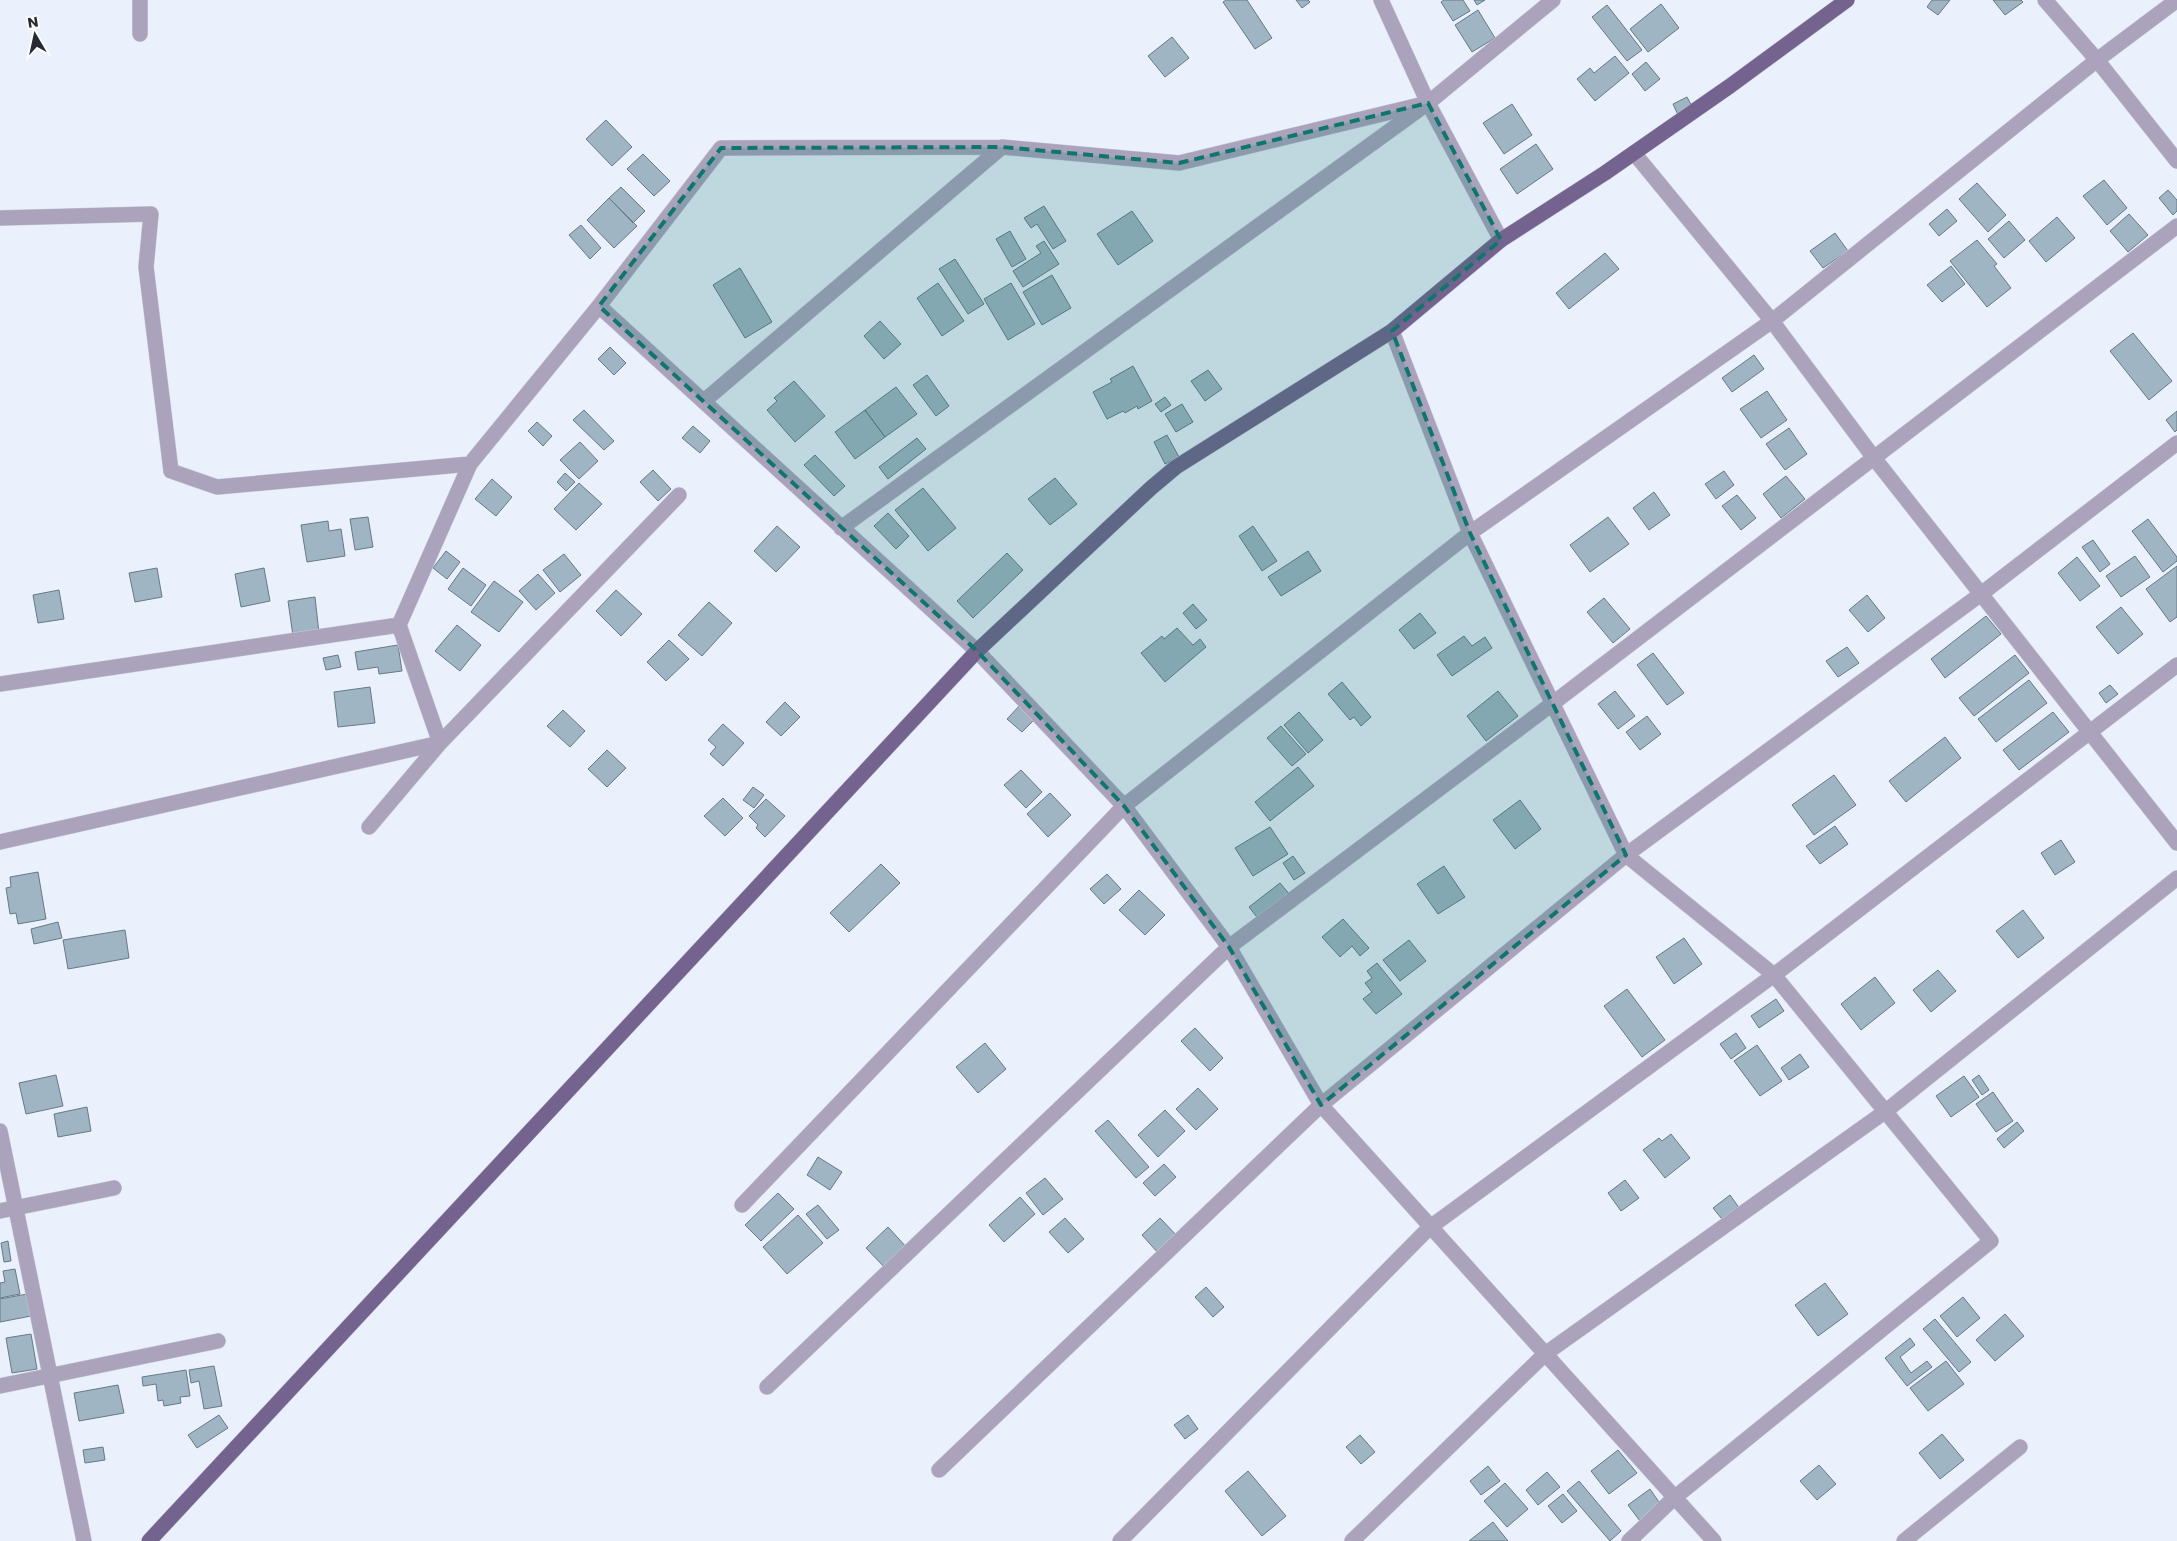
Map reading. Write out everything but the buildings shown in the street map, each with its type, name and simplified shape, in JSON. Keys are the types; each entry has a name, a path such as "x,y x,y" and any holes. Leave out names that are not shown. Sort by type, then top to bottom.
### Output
{"main road":[{"path":"149,1541 977,651 1176,467 1392,331 1501,240 1634,153 1730,86 1846,0"}],"street":[{"path":"140,0 140,34"},
{"path":"1382,0 1428,103 1501,240"},
{"path":"842,528 1428,103 1553,0"},
{"path":"2046,0 2097,60 2177,161"},
{"path":"742,1205 1124,806 1470,533 1772,321 2097,60 2177,0"},
{"path":"440,743 398,624 470,464 598,306 720,148 1002,147 1179,163 1428,103"},
{"path":"704,402 1002,147"},
{"path":"1634,153 1772,321 1874,458 2177,843"},
{"path":"0,218 151,214 146,268 171,470 217,487 470,464"},
{"path":"767,1387 1229,948 1552,704 2177,226"},
{"path":"598,306 977,651 1124,806 1229,948 1322,1105 1429,1228 1714,1541"},
{"path":"1392,331 1470,533 1626,855 1774,975 1991,1241 1674,1498 1629,1541"},
{"path":"939,1470 1322,1105 1626,855 1982,594 2177,443"},
{"path":"369,827 440,743 679,496"},
{"path":"0,684 398,624"},
{"path":"1120,1541 1429,1228 1774,975 2177,665"},
{"path":"0,842 440,743"},
{"path":"1352,1541 1545,1354 1886,1111 2177,878"},
{"path":"0,1131 84,1541"},
{"path":"0,1211 114,1188"},
{"path":"0,1386 218,1341"},
{"path":"1904,1541 2020,1447"}],"highlighted area":[{"path":"1428,103 1501,240 1392,331 1470,533 1626,855 1321,1105 1229,947 1124,806 977,651 599,306 721,148 1002,147 1179,163"}]}
